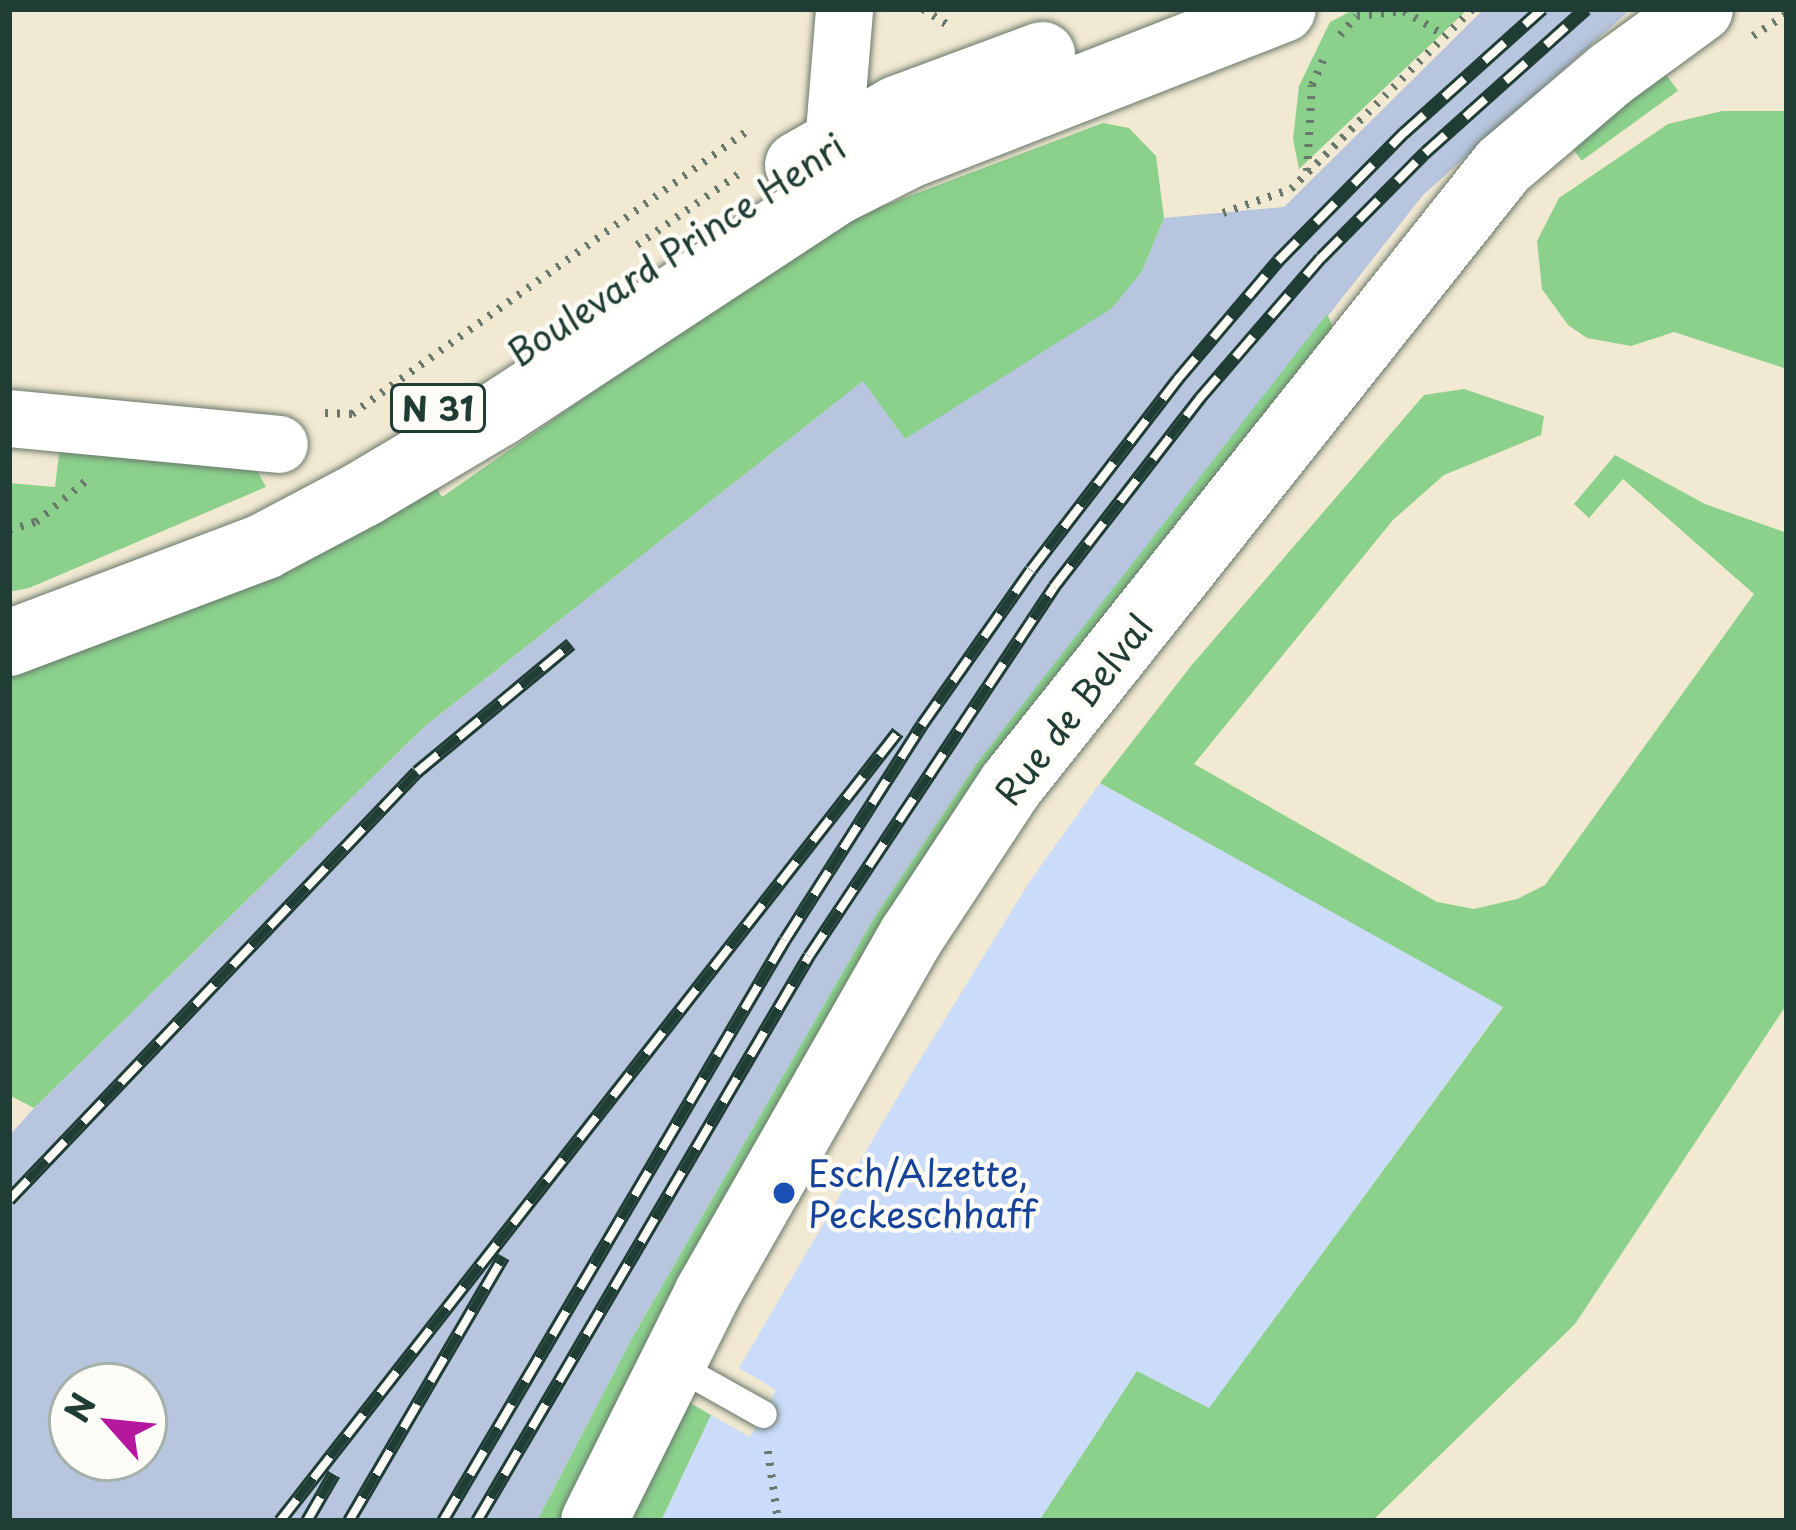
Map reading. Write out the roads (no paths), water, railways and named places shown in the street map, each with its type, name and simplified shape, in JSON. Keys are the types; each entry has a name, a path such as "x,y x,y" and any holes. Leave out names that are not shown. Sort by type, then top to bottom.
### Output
{"main road":[{"name":"Boulevard Prince Henri","path":"9,608 142,567 347,466 833,144 897,109 1163,9"},
{"name":"Boulevard Prince Henri","path":"9,643 262,548 363,494 501,412 765,234 854,182 909,155 1283,9"},
{"name":"Rue de Belval","path":"594,1521 671,1362 912,935 1011,785 1503,166 1610,74 1700,9"}],"street":[{"path":"833,144 844,9"},
{"path":"9,418 279,444"}],"lane":[{"path":"671,1362 763,1414"}],"railway":[{"path":"443,1521 785,940 922,725 1031,570 1178,379 1278,261 1404,133 1542,9"},
{"path":"477,1521 809,956 1054,587 1200,398 1321,258 1425,153 1586,9"},
{"path":"9,1200 417,772 571,644"},
{"path":"280,1521 898,732"},
{"path":"349,1521 503,1257"},
{"path":"307,1521 334,1474"}],"place":[{"name":"Esch/Alzette, Peckeschhaff","path":"784,1193"}]}
